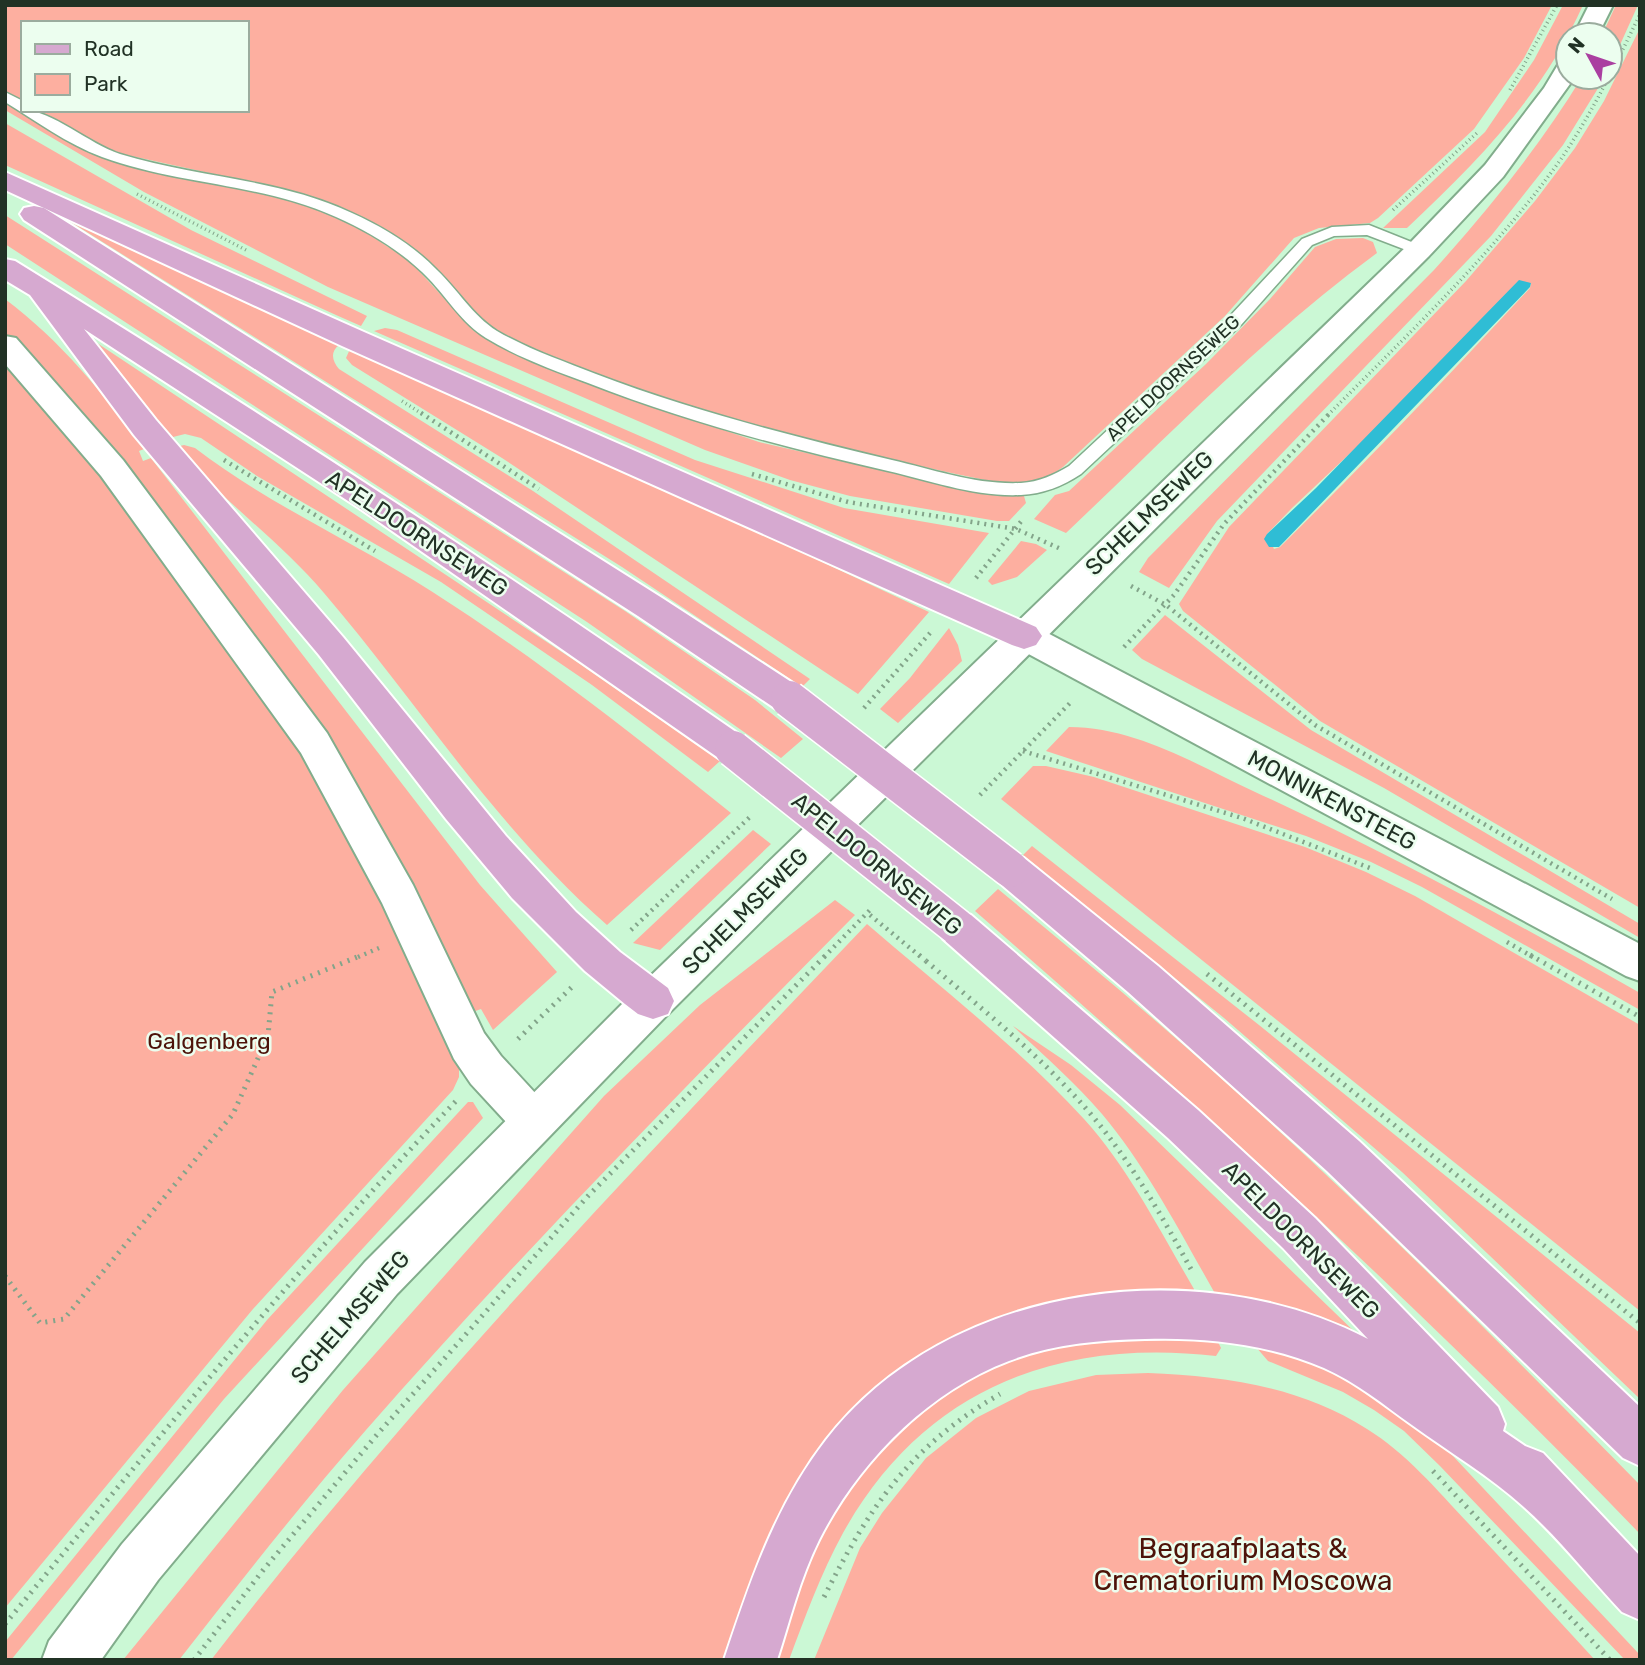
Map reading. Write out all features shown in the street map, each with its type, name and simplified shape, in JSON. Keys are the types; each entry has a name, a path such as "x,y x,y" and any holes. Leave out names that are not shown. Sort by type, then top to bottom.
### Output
{"main road":[{"path":"1593,21 1601,5"},
{"name":"SCHELMSEWEG","path":"68,1660 140,1562 381,1278 653,1001 1419,250 1494,171 1554,90"},
{"path":"5,180 342,334 1024,636"},
{"path":"5,194 638,599 789,699 1010,869 1211,1037 1343,1156 1640,1441"},
{"name":"APELDOORNSEWEG","path":"5,267 111,331 569,633 733,749 957,928 1183,1124 1299,1233 1640,1594"},
{"path":"41,290 78,344 203,499 331,646 527,887 600,960 653,1001"},
{"path":"5,345 112,468 314,743 363,827 469,1046 486,1070 533,1121"},
{"name":"MONNIKENSTEEG","path":"1024,636 1640,964"},
{"path":"750,1660 780,1571 812,1503 876,1420 914,1386 949,1363 985,1344 1059,1323 1134,1314 1219,1317 1306,1338 1359,1360 1542,1489"}],"lane":[{"path":"5,96 21,106"},
{"name":"APELDOORNSEWEG","path":"31,112 90,147 119,158 254,185 331,209 365,225 414,257 434,275 480,328 507,343 603,383 706,420 763,437 983,486 1020,489 1041,487 1060,480 1075,470 1219,337 1307,242 1332,232 1369,230 1419,250"}],"path":[{"path":"1506,95 1558,5"},
{"path":"1617,902 1315,725 1166,605 1223,524 1460,279 1530,199 1569,147 1598,100 1640,14"},
{"path":"1369,230 1479,130"},
{"path":"397,398 542,491"},
{"name":"APELDOORNSEWEG","path":"162,447 184,439 200,443 252,479 377,552"},
{"path":"975,800 1023,751 1279,832 1380,873"},
{"path":"194,1660 264,1569 375,1437 588,1196 879,900"},
{"path":"5,1276 40,1323 64,1319 233,1114 268,1036 272,992 416,933"},
{"path":"1503,940 1640,1017"},
{"path":"1203,970 1640,1323"},
{"path":"5,1624 261,1314 381,1179 486,1070"},
{"path":"819,1611 851,1540 893,1478 920,1450 969,1411 1006,1391"}],"green space":[{"path":"5,5 1552,5 1524,58 1474,129 1378,218 1370,223 1319,228 1294,238 1225,316 1063,467 1047,478 1030,483 995,482 765,432 618,382 532,348 485,324 420,254 370,222 292,191 113,152 41,112 248,112 248,21 21,21 21,101 5,92"},
{"path":"1563,5 1583,5 1575,21 1555,21"},
{"path":"1616,5 1638,5 1624,36 1624,21 1609,21"},
{"path":"1554,22 1554,59 1507,125 1484,152 1407,228 1383,228 1485,132 1534,60"},
{"path":"1640,28 1640,908 1320,721 1183,611 1179,604 1229,527 1466,281 1535,201 1575,148 1609,91 1624,91 1624,60","holes":["1531,283 1530,288 1280,547 1274,549 1267,534 1292,508"]},
{"path":"1573,91 1596,91 1563,145 1491,236 1217,521 1169,588 1139,572 1148,558 1434,270 1512,177"},
{"path":"5,103 85,149 285,197 326,212 359,228 410,261 474,331 521,356 611,392 759,442 951,486 1024,496 1026,503 1009,521 997,521 850,496 790,480 705,450 328,287 144,192 5,110"},
{"path":"5,123 191,230 367,316 361,326 5,165"},
{"path":"5,215 625,611 755,700 803,739 781,758 587,622 5,244"},
{"path":"61,216 339,345 333,357 339,369 533,491 810,679 802,687 622,567"},
{"path":"1363,238 1373,242 1377,253 1295,318 1256,353 1066,533 1034,519 1055,495 1069,491 1206,364 1270,299 1315,247 1336,239"},
{"name":"Galgenberg","path":"5,299 45,332 97,388 144,449 139,451 143,461 151,458 480,885 557,972 493,1030 481,1009 470,1013 376,819 350,777 302,749 351,832 459,1067 459,1077 453,1090 253,1309 5,1608"},
{"path":"385,328 397,330 695,460 844,508 989,533 949,584 374,331"},
{"path":"91,339 580,664 720,761 708,772 592,685 441,582 257,476 201,438 185,434 169,438"},
{"path":"350,349 756,531 929,612 858,694 502,458 352,365 346,358"},
{"path":"184,445 195,448 281,505 402,573 509,643 731,813 607,925 529,848 307,574 212,485 176,447"},
{"path":"1021,541 1047,550 1017,577 992,585 988,581"},
{"path":"1165,615 1311,730 1640,924 1640,938 1384,788 1142,659 1132,650"},
{"path":"949,628 958,645 962,661 898,723 880,709 910,678"},
{"path":"1069,727 1117,733 1164,749 1352,838 1640,993 1640,1010 1422,887 1371,862 1306,836 1046,751"},
{"path":"1033,766 1046,766 1094,777 1305,847 1366,872 1415,896 1640,1025 1640,1311 1001,799"},
{"path":"753,830 771,844 660,950 633,943"},
{"path":"1032,846 1259,1025 1640,1333 1640,1399 1402,1172 1224,1018 1023,855"},
{"path":"998,889 1220,1077 1403,1249 1522,1366 1640,1485 1640,1534 1479,1372 1314,1215 975,911"},
{"path":"835,900 855,915 607,1169 425,1364 318,1486 179,1660 123,1660 343,1390 604,1096 700,1005"},
{"path":"867,924 1033,1067 1084,1119 1115,1158 1143,1201 1194,1289 1192,1295 1089,1297 1028,1308 952,1337 906,1365 860,1406 787,1505 760,1558 725,1660 211,1660 366,1468 529,1283"},
{"path":"1013,1026 1071,1065 1120,1105 1362,1339 1217,1297 1163,1202 1119,1135 1081,1091"},
{"path":"468,1102 473,1102 483,1118 224,1399 11,1660 5,1660 5,1642 267,1320"},
{"path":"1137,1335 1217,1340 1221,1348 1216,1356 1158,1353 1102,1356 1049,1366 1000,1384 954,1409 913,1442 875,1483 835,1548 789,1660 774,1660 806,1568 831,1516 874,1456 900,1429 959,1385 1026,1353 1071,1341"},
{"path":"1256,1347 1325,1367 1356,1382 1418,1423 1452,1455 1640,1655 1640,1660 1625,1660 1404,1431 1343,1392 1268,1361"},
{"name":"Begraafplaats & Crematorium Moscowa","path":"1148,1373 1205,1377 1262,1386 1316,1403 1367,1429 1395,1449 1420,1473 1595,1660 814,1660 860,1548 882,1513 926,1458 976,1418 1029,1391 1096,1375"}],"water":[{"path":"1519,280 1531,283 1530,287 1279,547 1269,547 1264,539 1267,534 1316,488"}]}
